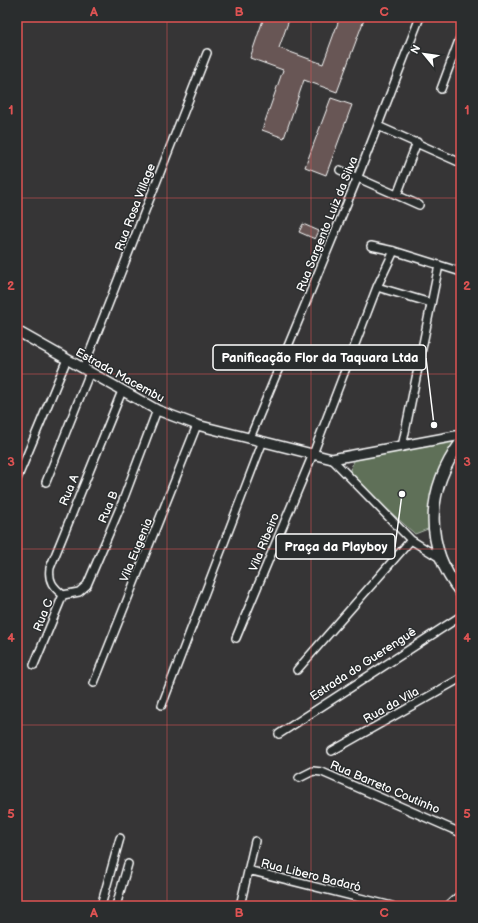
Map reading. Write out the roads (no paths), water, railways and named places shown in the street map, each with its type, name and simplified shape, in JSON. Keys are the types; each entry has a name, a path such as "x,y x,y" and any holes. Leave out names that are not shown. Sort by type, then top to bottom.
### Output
{"main road":[{"path":"461,442 442,472 435,498 434,529 440,558 452,581 461,593"},
{"path":"450,906 461,896"}],"street":[{"name":"Rua Sargento Luiz da Silva","path":"250,438 357,179 420,17"},
{"path":"441,89 461,35"},
{"name":"Rua Rosa Village","path":"46,482 207,52"},
{"path":"378,126 417,142 461,163"},
{"path":"396,195 417,142"},
{"path":"340,170 357,179 419,205"},
{"path":"371,246 394,251 458,271"},
{"name":"Vila Ribeiro","path":"236,638 313,454 377,287 394,251"},
{"path":"402,447 439,265"},
{"path":"377,287 431,303"},
{"name":"Estrada Macembu","path":"17,331 157,410 197,425 332,459 461,435"},
{"path":"17,479 67,359"},
{"name":"Rua A","path":"63,595 55,589 50,580 50,568 122,391"},
{"name":"Rua B","path":"63,595 79,592 88,585 122,503 157,410"},
{"name":"Vila Eugenia","path":"94,683 197,425"},
{"path":"162,705 263,441"},
{"path":"332,459 411,540 440,558"},
{"path":"297,670 411,540"},
{"name":"Rua C","path":"34,665 63,595"},
{"name":"Estrada do Guerenguê","path":"279,734 461,616"},
{"name":"Rua da Vila","path":"332,751 461,678"},
{"name":"Rua Barreto Coutinho","path":"299,778 313,771 322,772 461,833"},
{"path":"101,906 120,838"},
{"path":"240,906 255,841"},
{"path":"116,906 128,864"},
{"name":"Rua Libero Badaró","path":"248,870 392,906"}],"place":[{"name":"Panificação Flor da Taquara Ltda","path":"434,425"},
{"name":"Praça da Playboy","path":"402,494"}]}
